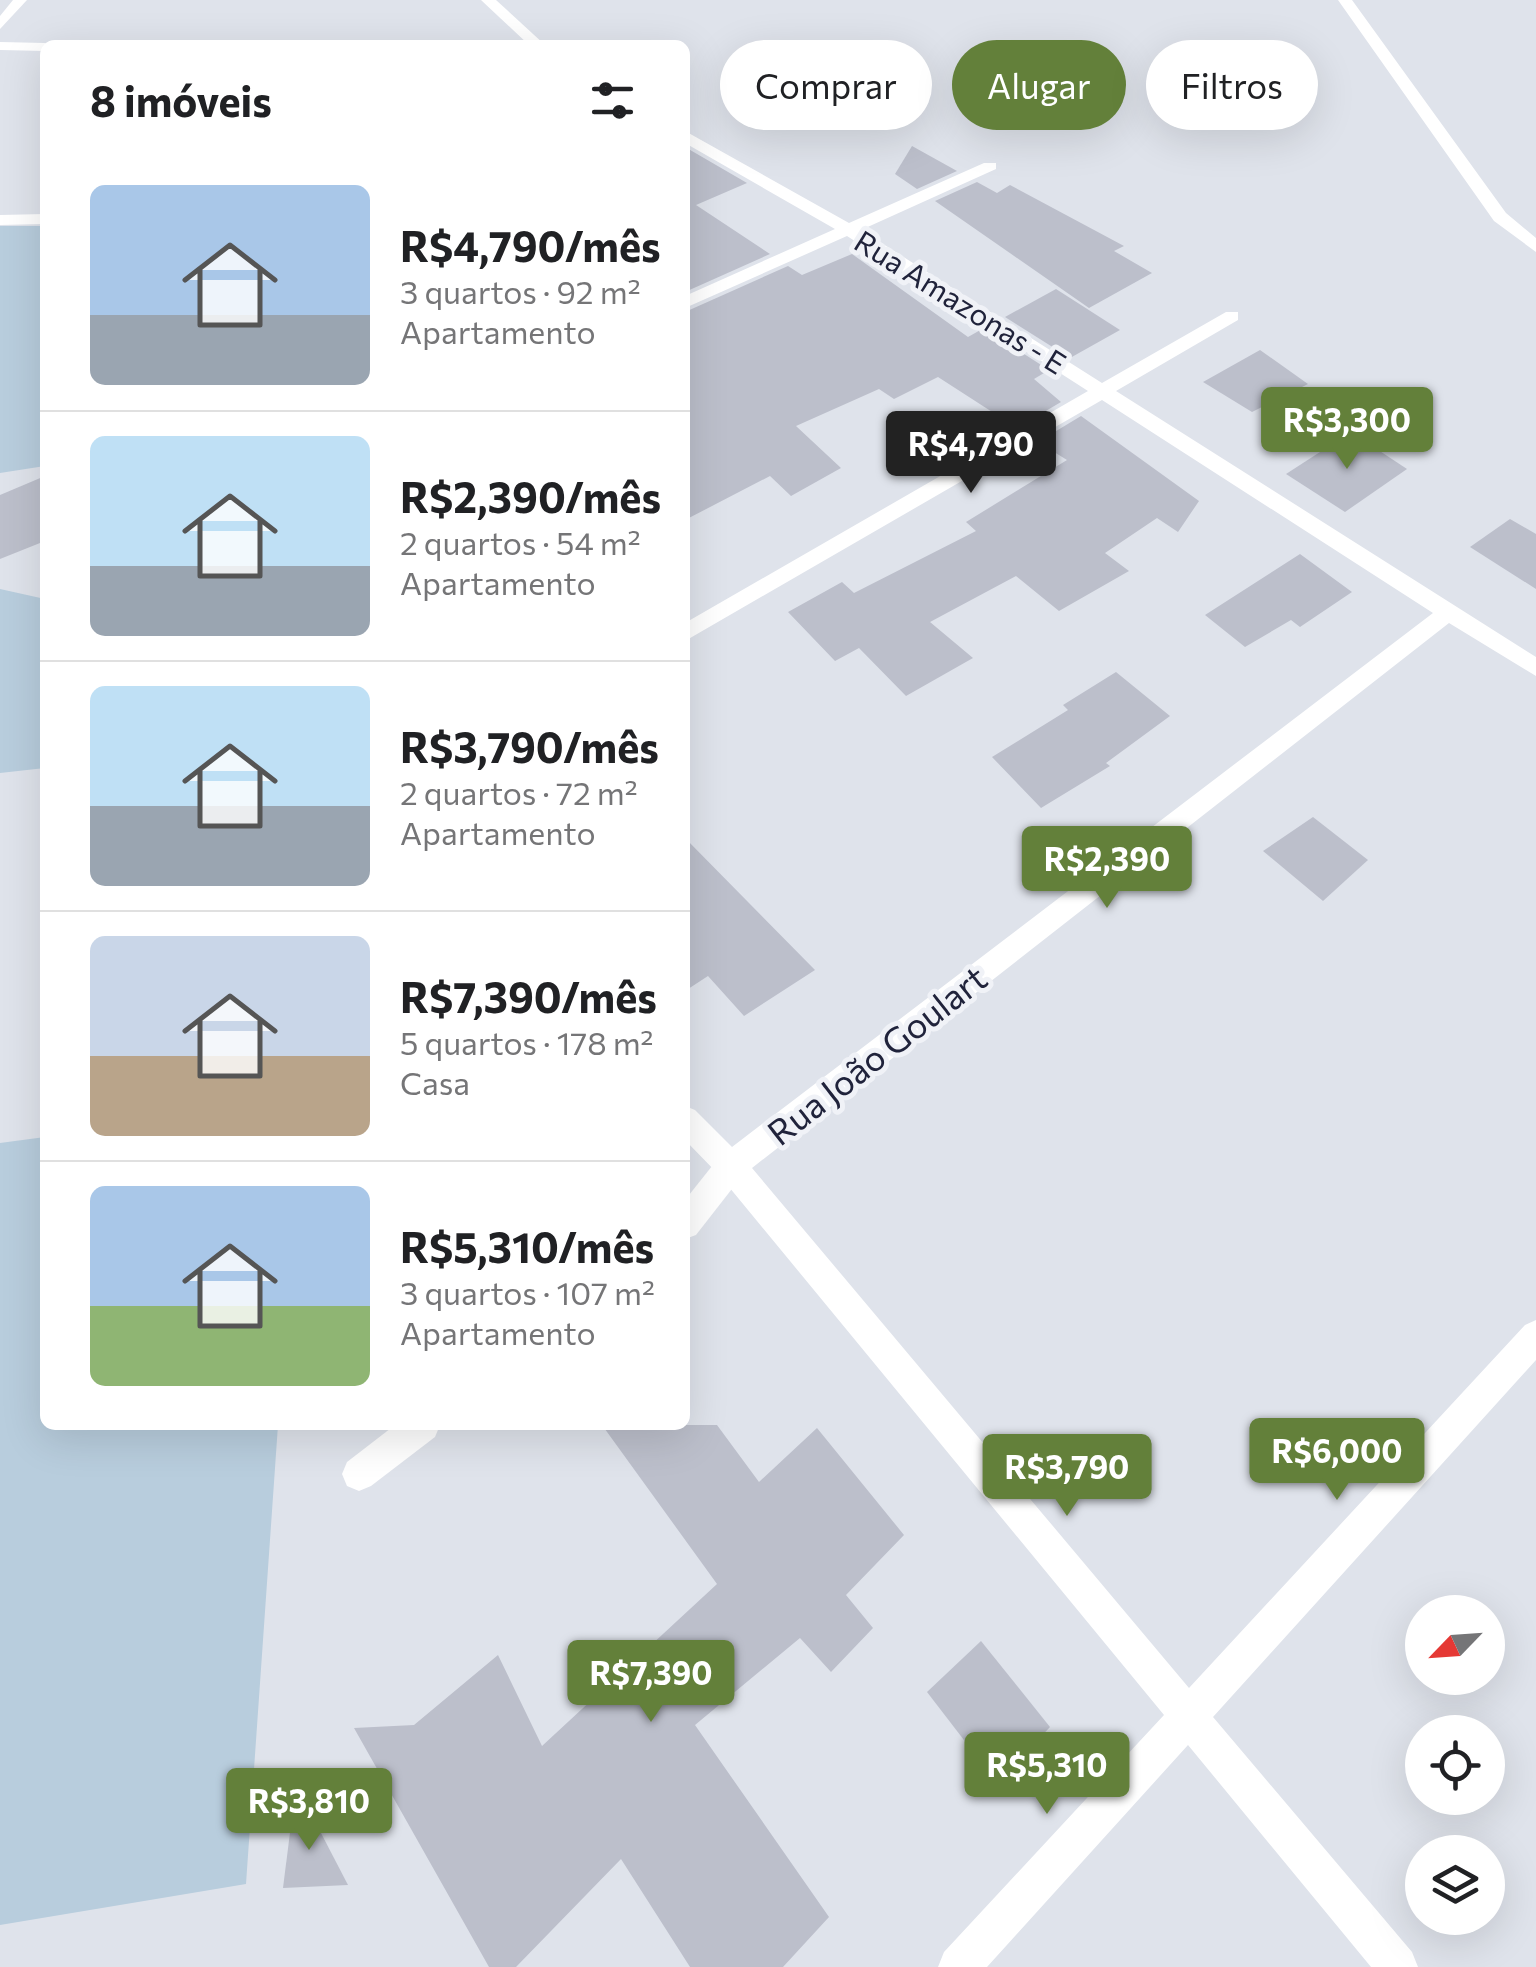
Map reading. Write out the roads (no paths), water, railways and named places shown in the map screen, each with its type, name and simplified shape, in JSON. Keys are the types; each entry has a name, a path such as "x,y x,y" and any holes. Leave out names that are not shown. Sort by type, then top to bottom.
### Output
{"street":[{"path":"0,26 20,0"},
{"path":"488,0 532,40"},
{"path":"1345,0 1500,217 1536,247"},
{"path":"0,46 40,47"},
{"name":"Rua Amazonas - E","path":"690,139 850,230 1536,668"},
{"path":"690,301 990,166"},
{"path":"0,220 40,218"},
{"path":"690,630 1232,316"},
{"name":"Rua João Goulart","path":"690,1218 731,1166 1449,612"},
{"path":"690,1125 731,1166 1396,1967"},
{"path":"959,1967 1186,1714 1536,1336"},
{"path":"359,1474 416,1430"}]}
